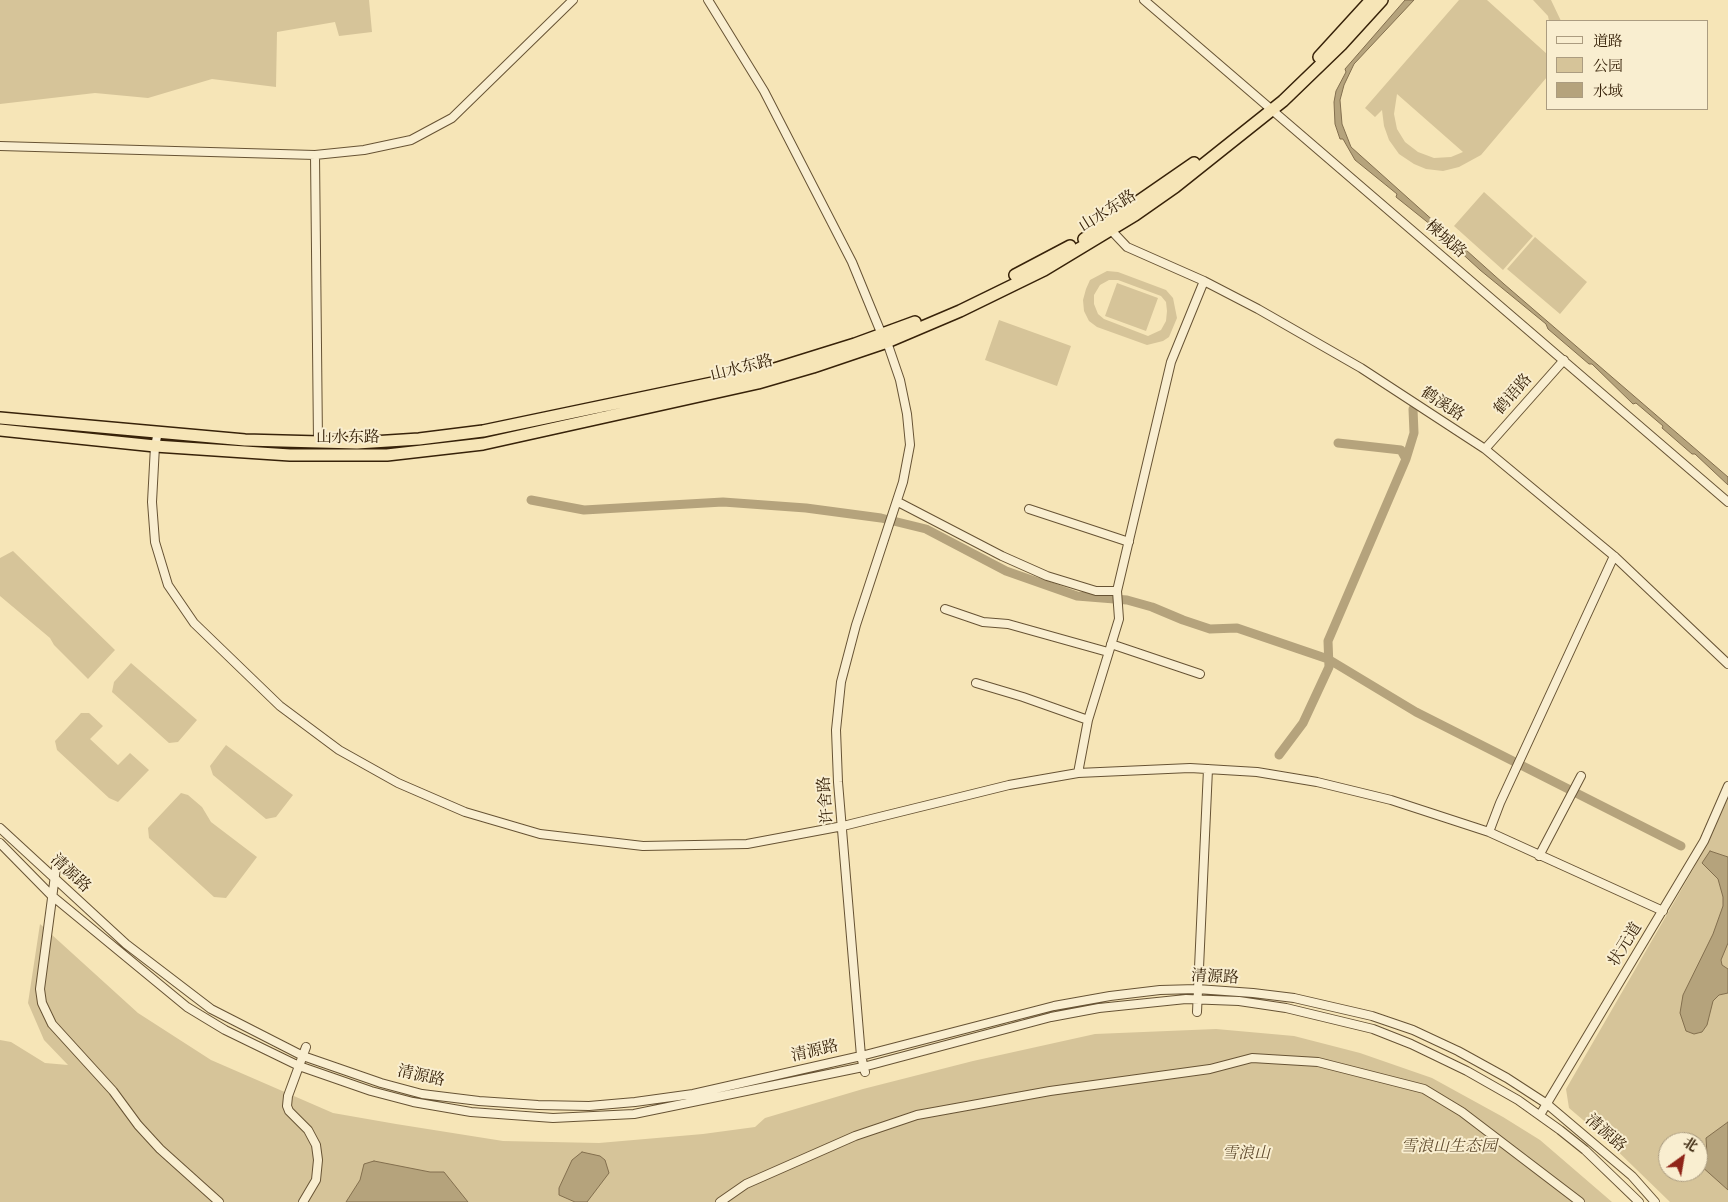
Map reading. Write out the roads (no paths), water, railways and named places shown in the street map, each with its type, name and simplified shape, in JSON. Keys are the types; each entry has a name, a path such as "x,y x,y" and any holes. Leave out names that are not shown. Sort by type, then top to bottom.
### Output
{"highway":[{"name":"山水东路","path":"1268,108 1314,62 1371,0"},
{"name":"山水东路","path":"0,430 155,446 290,455 356,456 436,451 483,444 602,416 758,383 885,338 1001,283 1108,227 1268,108 1341,45 1382,0"},
{"name":"山水东路","path":"0,418 245,440 357,443 419,440 483,431 764,372 885,338"}],"street":[{"path":"0,146 314,155 364,150 411,140 452,118 573,0"},
{"name":"许舍路","path":"708,0 764,91 807,172 852,262 885,338 902,388 910,445 897,504 856,625 841,682 836,730 838,782 861,1056 864,1070"},
{"name":"楝城路","path":"1144,0 1728,502"},
{"path":"314,155 318,442"},
{"name":"鹤溪路","path":"1108,227 1127,247 1204,281 1361,368 1485,450 1614,556 1728,664"},
{"path":"1078,773 1088,720 1119,617 1117,592 1171,362 1204,281"},
{"name":"鹤语路","path":"1485,450 1564,360"},
{"path":"158,432 155,446 152,502 155,542 168,585 194,624 280,706 338,750 389,778 465,812 540,834 643,846 747,844 843,826 1009,785 1078,773 1208,769 1257,772 1317,782 1391,800 1489,832 1663,911"},
{"path":"897,504 1047,576 1096,591 1117,592"},
{"path":"1029,509 1129,542"},
{"path":"1489,832 1614,556"},
{"path":"946,609 983,622 1008,624 1109,648 1200,674"},
{"path":"976,683 1024,697 1088,720"},
{"path":"1197,1012 1208,769"},
{"path":"1539,856 1581,776"},
{"name":"状元道","path":"1540,1115 1704,841 1728,786"},
{"name":"清源路","path":"0,828 126,944 211,1009 303,1056 381,1083 422,1094 479,1102 588,1106 693,1094 861,1056 1054,1006 1110,996 1160,990 1197,989 1294,998 1372,1016 1413,1030 1458,1051 1507,1078 1547,1104 1632,1176 1656,1202"},
{"name":"清源路","path":"0,844 51,895 187,1007 225,1030 299,1066 371,1091 413,1102 471,1112 553,1118 644,1113 864,1070 1051,1017 1099,1008 1197,1000 1239,1001 1286,1008 1373,1029 1411,1044 1467,1071 1540,1115 1585,1150 1639,1202"},
{"path":"56,868 40,989 42,1003 52,1024 113,1091 138,1125 160,1149 219,1202"},
{"path":"303,1202 316,1180 318,1160 316,1146 308,1130 289,1111 287,1106 288,1096 306,1047"},
{"path":"720,1202 746,1184 856,1136 916,1114 1050,1091 1210,1069 1252,1058 1318,1062 1424,1088 1462,1112 1580,1202"}],"water":[{"path":"1405,0 1414,0 1354,64 1344,85 1340,100 1342,124 1351,147 1504,284 1728,477 1728,485 1695,454 1692,454 1662,428 1663,426 1636,403 1633,404 1592,364 1589,364 1548,329 1546,324 1480,270 1456,248 1456,245 1396,197 1397,194 1355,160 1343,139 1340,139 1335,124 1334,102 1336,91 1346,72 1345,69"},
{"path":"1710,851 1728,857 1728,943 1721,960 1722,965 1728,969 1728,993 1719,995 1713,1001 1707,1025 1702,1032 1694,1034 1686,1031 1680,1013 1683,995 1713,934 1723,906 1723,897 1718,879 1702,863"},
{"path":"1728,1122 1728,1190 1708,1172 1708,1137"},
{"path":"582,1152 600,1156 605,1160 609,1173 587,1202 575,1202 559,1195 559,1188 572,1160"},
{"path":"374,1161 430,1172 444,1172 468,1202 346,1202 360,1180 364,1164"}],"waterway":[{"path":"1406,459 1414,433 1413,409"},
{"path":"1279,755 1303,723 1329,667 1328,641 1406,459 1401,450 1338,443"},
{"path":"531,500 584,510 723,502 806,508 881,518 926,529 1006,571 1077,596 1127,600 1152,607 1210,629 1237,628 1328,659 1416,712 1681,846"}],"park label":[{"name":"雪浪山生态园","path":"1449,1148"},
{"name":"雪浪山","path":"1246,1155"}]}
